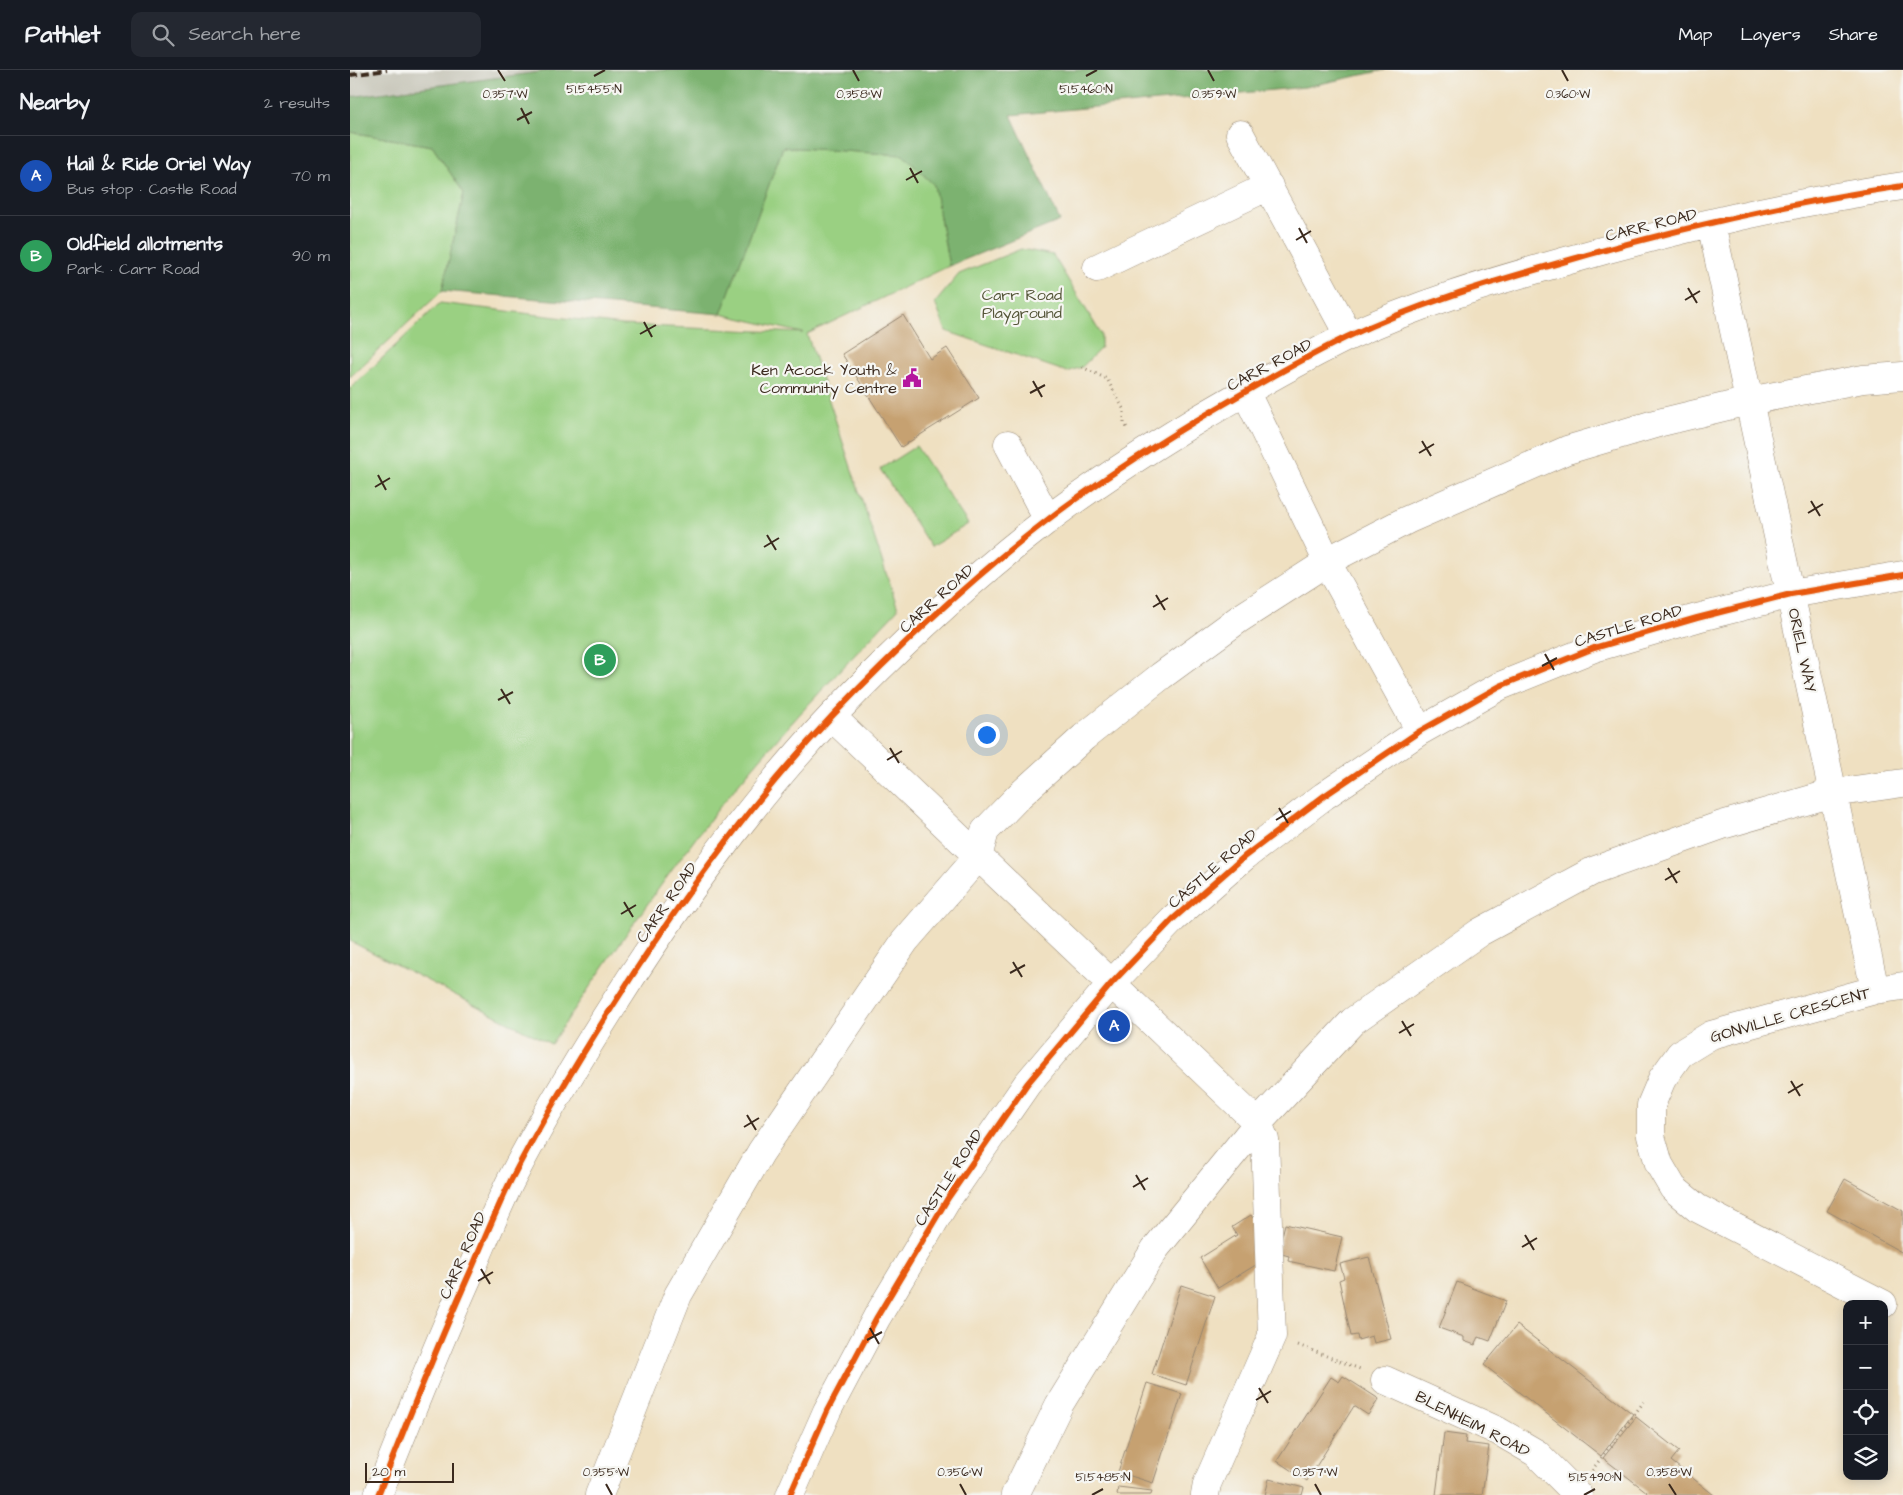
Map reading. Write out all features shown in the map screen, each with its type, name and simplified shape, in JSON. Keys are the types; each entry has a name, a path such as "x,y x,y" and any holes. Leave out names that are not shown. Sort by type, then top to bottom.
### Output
{"street":[{"path":"1240,134 1350,336"},
{"path":"1097,268 1269,186"},
{"name":"CARR ROAD","path":"378,1495 454,1307 510,1183 573,1069 648,950 710,863 767,791 832,717 905,644 973,581 1048,520 1142,454 1245,391 1350,336 1434,302 1526,272 1627,243 1710,223 1834,197 1903,186"},
{"name":"ORIEL WAY","path":"1710,223 1875,990"},
{"path":"599,1495 678,1294 761,1152 905,941 978,857 985,831 1019,796 1084,737 1161,676 1232,625 1337,556 1407,520 1567,450 1658,423 1749,401 1863,379 1903,376"},
{"path":"1245,391 1328,562 1420,731"},
{"path":"1008,444 1048,520"},
{"name":"CASTLE ROAD","path":"790,1495 827,1411 872,1326 948,1198 1027,1084 1111,984 1173,919 1245,856 1324,796 1420,731 1500,686 1594,648 1697,618 1791,594 1903,575"},
{"path":"832,717 1258,1123 1265,1140 1272,1336 1207,1484 1205,1495"},
{"path":"1015,1495 1059,1405 1155,1249 1258,1123 1353,1021 1480,932 1593,871 1722,825 1833,793 1903,783"},
{"name":"GONVILLE CRESCENT","path":"1876,1300 1698,1208 1673,1188 1659,1164 1651,1136 1651,1105 1662,1079 1680,1054 1711,1035 1875,990 1903,986"},
{"name":"GONVILLE CRESCENT","path":"1888,1306 1903,1314"},
{"name":"BLENHEIM ROAD","path":"1385,1380 1498,1432 1536,1453 1576,1494"}],"path":[{"path":"1082,367 1107,379 1124,410 1124,422 1142,454"},
{"path":"1272,1336 1311,1349 1385,1380"},
{"path":"1576,1494 1646,1398"}],"shaded area":[{"path":"350,70 555,70 350,97"}],"green space":[{"path":"555,70 1385,70 1305,87 1011,115 1060,221 949,266 934,185 903,155 783,147 721,314 442,291 464,193 432,146 350,132 350,97"},
{"path":"350,132 432,146 464,193 442,291 350,377"},
{"path":"783,147 903,155 934,185 949,266 807,334 898,609 783,732 718,809 653,896 551,1044 350,941 350,389 440,303 623,325 803,333 721,314"},
{"name":"Carr Road Playground","path":"1021,249 1053,255 1101,334 1101,348 1082,367 1067,372 946,331 935,303 959,274"},
{"path":"916,446 968,524 931,547 880,469"}],"building":[{"name":"Ken Acock Youth & Community Centre","path":"903,315 930,359 947,348 979,398 901,447 842,354"},
{"path":"1845,1179 1903,1211 1903,1253 1827,1211"},
{"path":"1251,1215 1264,1236 1259,1263 1218,1288 1200,1258 1237,1235 1232,1227"},
{"path":"1285,1224 1342,1237 1334,1271 1288,1261 1289,1256 1278,1253"},
{"path":"1369,1257 1391,1339 1374,1343 1372,1336 1358,1340 1357,1335 1351,1336 1339,1280 1344,1278 1340,1264"},
{"path":"1457,1282 1506,1301 1490,1341 1479,1337 1475,1345 1464,1341 1464,1337 1439,1328"},
{"path":"1181,1285 1215,1296 1186,1385 1152,1374"},
{"path":"1517,1325 1633,1414 1601,1456 1484,1365"},
{"path":"1343,1376 1379,1399 1368,1415 1354,1406 1307,1481 1277,1461 1331,1377 1339,1382"},
{"path":"1147,1383 1182,1394 1153,1483 1118,1472"},
{"path":"1636,1417 1679,1451 1671,1461 1714,1495 1645,1495 1647,1492 1603,1458"},
{"path":"1444,1433 1466,1436 1465,1443 1489,1446 1482,1495 1436,1495"},
{"path":"1269,1479 1304,1488 1302,1495 1265,1495"},
{"path":"1118,1487 1152,1491 1151,1495 1117,1495"}],"railway":[{"path":"350,75 387,70"}],"cycle path":[{"path":"378,1495 435,1353 511,1180 560,1091 638,966 716,855 744,818 802,749 884,664 990,566 1064,507 1159,444 1215,409 1290,367 1372,325 1478,287 1644,239 1773,209 1903,186"},
{"path":"790,1495 827,1411 877,1317 948,1198 1027,1084 1111,984 1173,919 1245,856 1324,796 1420,731 1500,686 1594,648 1697,618 1791,594 1903,575"}],"place":[{"name":"Ken Acock Youth & Community Centre","path":"912,378"},
{"name":"Oldfield allotments","path":"600,660"},
{"name":"Hail & Ride Oriel Way","path":"1114,1026"}]}
